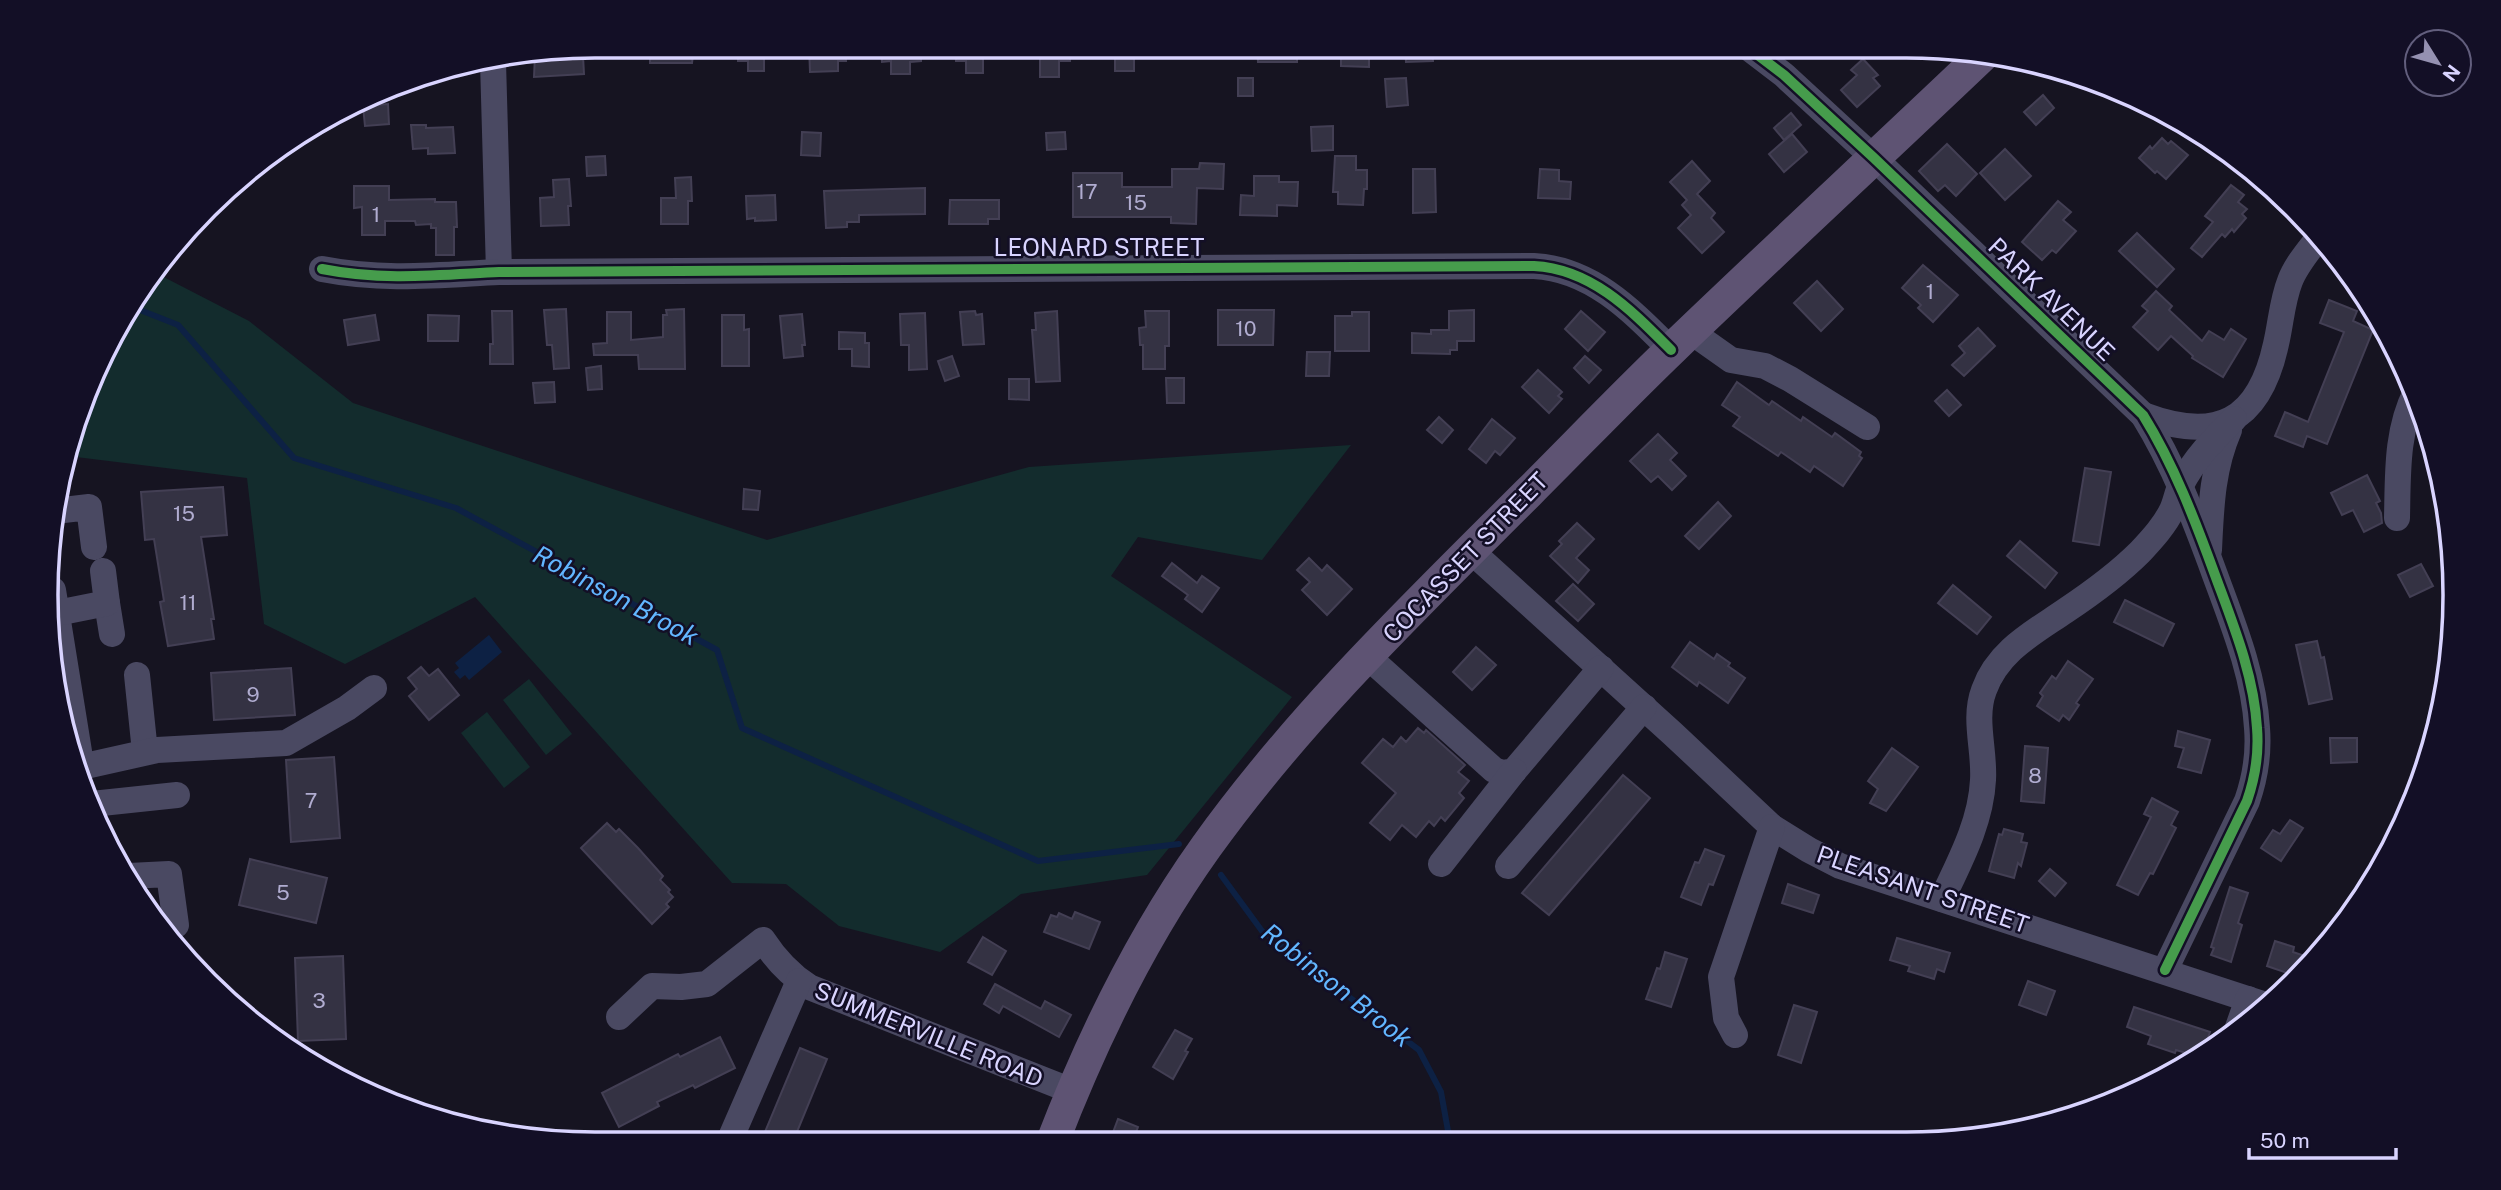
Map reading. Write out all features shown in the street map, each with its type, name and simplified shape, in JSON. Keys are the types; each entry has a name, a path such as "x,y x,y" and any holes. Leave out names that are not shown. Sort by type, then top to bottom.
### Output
{"main road":[{"name":"COCASSET STREET","path":"1056,1132 1072,1091 1131,968 1166,908 1207,846 1282,750 1471,551 1681,340 1976,62"}],"street":[{"name":"PARK AVENUE","path":"1762,58 1784,75 1874,158 2143,415 2171,464 2241,648 2258,729 2255,776 2238,824 2165,970"},
{"path":"493,67 499,272"},
{"path":"1942,899 1979,810 1983,782 1983,750 1978,719 1983,692 1992,674 2018,642 2104,584 2158,533 2193,465 2260,393 2276,345 2290,280 2313,245"},
{"name":"LEONARD STREET","path":"323,269 387,278 499,272 1555,267 1572,273 1681,340 1731,360 1765,366 1867,427"},
{"path":"2397,518 2398,460 2409,407"},
{"name":"PARK AVENUE","path":"2143,415 2166,424 2191,427 2234,419"},
{"path":"2209,558 2213,481 2220,451 2234,419"},
{"path":"65,510 89,507 113,634"},
{"name":"PLEASANT STREET","path":"1471,551 1772,827 1809,850 1840,866 2257,1002"},
{"path":"58,601 107,603"},
{"path":"1368,657 1494,770 1503,773 1514,771"},
{"path":"1441,864 1514,771 1601,668"},
{"path":"137,675 145,752"},
{"path":"86,767 157,750 286,743 347,708 374,688"},
{"path":"1508,866 1644,707"},
{"path":"100,803 177,795"},
{"path":"1735,1035 1726,1018 1721,977 1772,827"},
{"path":"137,876 169,874 176,925"},
{"name":"SUMMERVILLE ROAD","path":"619,1017 652,986 707,984 763,940 777,962 809,987 1072,1091"},
{"path":"733,1132 799,981"}],"green space":[{"path":"163,277 249,321 353,403 767,540 1029,467 1351,445 1262,560 1138,537 1111,576 1292,697 1147,875 1021,894 940,952 839,926 786,884 732,883 475,597 345,664 264,624 247,478 76,457 86,422 113,357"},
{"path":"529,679 572,734 546,755 503,700"},
{"path":"487,712 530,767 504,788 461,733"}],"water":[{"path":"489,635 502,652 469,680 465,675 460,679 454,672 459,668 455,663"}],"building":[{"path":"583,58 584,74 534,77 535,61"},
{"path":"650,58 693,58 692,63 650,63"},
{"path":"738,58 764,58 764,71 748,71 748,61 738,61"},
{"path":"809,58 846,58 846,61 838,61 838,71 810,72"},
{"path":"882,58 921,58 921,61 910,62 910,74 891,74 891,61 882,62"},
{"path":"956,58 983,58 983,73 966,73 966,61 956,61"},
{"path":"1040,58 1070,58 1070,61 1059,61 1059,77 1040,77"},
{"path":"1115,58 1134,58 1134,71 1115,71"},
{"path":"1258,58 1297,58 1297,62 1258,62"},
{"path":"1341,58 1369,58 1369,67 1341,66"},
{"path":"1406,58 1433,58 1433,61 1406,62"},
{"path":"1863,59 1878,75 1873,78 1880,86 1857,107 1841,90 1857,75 1851,70"},
{"path":"1238,78 1253,78 1253,96 1238,96"},
{"path":"1406,78 1408,105 1387,107 1385,79"},
{"path":"2043,95 2054,108 2036,125 2024,112"},
{"path":"388,104 389,124 365,126 363,110 375,105"},
{"path":"1791,113 1801,125 1784,140 1774,128"},
{"path":"411,125 426,125 426,128 453,127 455,153 428,154 428,148 413,149"},
{"path":"1333,126 1333,150 1312,151 1311,127"},
{"path":"802,132 821,133 820,156 801,155"},
{"path":"1065,132 1066,149 1047,150 1046,133"},
{"path":"1792,134 1807,152 1784,172 1769,154"},
{"path":"2162,138 2168,144 2171,141 2188,155 2166,179 2139,158"},
{"path":"1947,144 1977,174 1956,196 1945,185 1938,191 1919,171"},
{"path":"2005,149 2031,176 2005,200 1980,173"},
{"path":"605,156 606,175 587,176 586,157"},
{"path":"1335,156 1356,156 1356,170 1367,170 1367,189 1364,189 1363,205 1338,204 1338,192 1333,192"},
{"path":"1692,161 1710,181 1697,194 1715,213 1711,218 1724,232 1702,253 1678,228 1691,215 1682,205 1687,200 1670,182"},
{"path":"1200,163 1224,164 1223,189 1197,188 1196,224 1171,223 1171,217 1073,217 1073,173 1122,173 1122,187 1172,187 1172,169 1199,169"},
{"path":"1413,169 1435,169 1436,212 1413,213"},
{"path":"1540,169 1559,170 1559,181 1571,182 1570,199 1538,198"},
{"path":"1254,176 1279,176 1279,182 1298,182 1297,206 1277,205 1277,216 1240,215 1241,195 1254,196"},
{"path":"691,177 692,201 688,201 688,224 661,224 661,198 676,198 675,178"},
{"path":"569,179 569,225 541,226 540,198 554,197 553,180"},
{"path":"2231,185 2244,195 2238,202 2247,209 2242,214 2246,218 2234,232 2232,229 2225,237 2222,234 2202,257 2191,248 2213,222 2205,216"},
{"path":"354,186 389,186 389,200 435,199 435,202 456,202 454,255 436,255 436,228 431,228 431,224 385,221 385,235 362,235 362,207 354,208"},
{"path":"925,188 925,214 859,215 859,222 847,222 847,227 826,228 824,191"},
{"path":"775,195 776,220 747,219 746,196"},
{"path":"950,200 999,200 999,219 988,219 988,224 949,224"},
{"path":"2058,201 2071,212 2063,220 2076,231 2056,253 2052,250 2042,260 2022,242"},
{"path":"2137,233 2174,269 2157,287 2119,251"},
{"path":"1923,265 1958,295 1933,322 1918,308 1921,305 1902,288"},
{"path":"1817,281 1843,309 1821,331 1794,303"},
{"path":"2156,291 2172,306 2169,310 2202,341 2209,331 2224,340 2231,329 2246,339 2223,377 2192,358 2193,356 2171,336 2158,350 2133,327 2148,311 2142,306"},
{"path":"2329,300 2357,311 2353,321 2373,330 2327,444 2307,436 2303,447 2275,436 2285,412 2308,422 2344,332 2320,323"},
{"path":"566,309 569,368 554,369 552,345 547,345 544,310"},
{"path":"684,309 685,369 639,369 638,355 594,355 593,344 607,343 607,312 631,312 631,340 663,337 663,315 667,315 666,310"},
{"path":"1218,310 1274,310 1273,345 1218,345"},
{"path":"1474,310 1474,341 1457,341 1457,350 1450,350 1450,354 1412,353 1412,333 1431,334 1431,330 1449,330 1449,311"},
{"path":"492,311 512,311 513,364 490,364 490,344 493,344"},
{"path":"975,311 976,315 982,314 984,344 963,345 960,312"},
{"path":"1057,311 1060,381 1036,382 1032,330 1036,330 1035,313"},
{"path":"1145,311 1169,311 1169,346 1165,346 1165,369 1143,369 1143,345 1140,345 1139,328 1146,327"},
{"path":"1581,311 1605,332 1588,351 1565,329"},
{"path":"1352,312 1369,312 1369,351 1335,351 1335,316 1352,316"},
{"path":"925,313 927,369 909,370 909,345 901,345 900,314"},
{"path":"802,314 805,345 802,345 803,356 784,358 780,316"},
{"path":"375,315 379,340 348,345 344,320"},
{"path":"428,315 459,316 458,341 428,341"},
{"path":"722,315 744,315 744,330 749,329 749,366 722,366"},
{"path":"1978,328 1995,346 1964,376 1952,365 1965,353 1959,346"},
{"path":"839,332 865,333 865,343 869,343 869,367 852,366 852,349 839,349"},
{"path":"1307,352 1330,352 1329,376 1306,376"},
{"path":"952,356 959,376 945,381 938,361"},
{"path":"1585,356 1601,370 1589,383 1574,368"},
{"path":"601,366 602,389 588,390 586,368"},
{"path":"1538,370 1562,392 1558,396 1562,399 1549,413 1522,387"},
{"path":"1166,378 1184,378 1184,403 1167,403"},
{"path":"1009,379 1029,379 1029,400 1009,399"},
{"path":"554,382 555,402 535,403 533,383"},
{"path":"1737,382 1769,405 1772,401 1801,421 1803,417 1832,437 1835,433 1861,452 1859,456 1862,458 1843,486 1814,466 1810,472 1781,452 1778,456 1733,426 1740,417 1722,405"},
{"path":"1947,390 1961,405 1949,416 1935,401"},
{"path":"1439,417 1453,430 1442,443 1427,430"},
{"path":"1492,419 1515,438 1500,455 1495,451 1486,463 1469,449"},
{"path":"1658,434 1677,453 1670,460 1686,476 1672,490 1658,476 1651,482 1630,461"},
{"path":"2085,468 2111,472 2099,545 2073,541"},
{"path":"2367,475 2380,501 2376,503 2382,523 2364,532 2353,510 2342,515 2331,493"},
{"path":"223,487 227,535 201,537 214,619 211,619 214,639 168,646 160,602 164,601 154,539 145,540 141,492"},
{"path":"744,489 760,491 758,510 743,509"},
{"path":"1718,502 1731,516 1699,549 1685,536"},
{"path":"1577,523 1594,539 1576,558 1589,570 1578,583 1550,556 1562,544 1559,541"},
{"path":"2020,541 2057,573 2045,588 2007,556"},
{"path":"1309,558 1322,571 1327,565 1352,589 1327,615 1302,590 1310,582 1297,570"},
{"path":"1172,563 1197,583 1202,576 1219,588 1202,612 1185,599 1188,595 1162,576"},
{"path":"2421,564 2433,586 2410,597 2398,575"},
{"path":"1573,584 1594,604 1578,621 1556,601"},
{"path":"1953,585 1991,617 1977,634 1938,603"},
{"path":"2125,600 2174,624 2163,646 2114,622"},
{"path":"2317,641 2321,658 2324,657 2332,699 2309,704 2296,645"},
{"path":"1690,642 1714,659 1717,654 1745,678 1728,703 1699,682 1697,686 1672,667"},
{"path":"1476,647 1496,665 1472,690 1453,672"},
{"path":"2068,661 2093,679 2076,703 2079,705 2069,720 2063,715 2059,721 2037,706 2043,696 2040,693 2052,676 2056,679"},
{"path":"421,667 429,676 438,669 459,695 429,720 409,696 417,689 408,678"},
{"path":"291,668 295,715 214,720 211,673"},
{"path":"1418,728 1424,733 1426,730 1465,765 1458,772 1469,781 1459,793 1464,798 1445,821 1441,817 1434,826 1429,821 1416,837 1402,825 1390,840 1370,823 1396,793 1362,763 1383,739 1393,747 1401,737 1406,742"},
{"path":"2178,731 2210,740 2201,773 2178,767 2184,748 2175,746"},
{"path":"2330,738 2357,738 2357,762 2331,763"},
{"path":"2025,746 2048,748 2044,803 2021,801"},
{"path":"1892,748 1918,767 1886,811 1870,803 1878,789 1868,781"},
{"path":"334,757 340,838 291,842 286,760"},
{"path":"1623,775 1650,798 1549,915 1522,893"},
{"path":"2152,798 2178,812 2171,825 2176,828 2153,874 2150,873 2138,895 2117,885 2151,817 2144,814"},
{"path":"2290,820 2303,828 2281,861 2261,848 2273,830 2280,834"},
{"path":"607,823 616,832 619,829 638,848 663,876 660,880 670,890 668,892 673,897 666,904 669,907 652,924 581,848"},
{"path":"2004,829 2023,834 2021,842 2027,843 2021,866 2018,863 2014,878 1989,871 1999,834 2002,835"},
{"path":"1705,849 1724,856 1713,885 1709,884 1701,905 1681,897 1695,862 1699,863"},
{"path":"250,859 327,878 316,923 239,905"},
{"path":"2050,869 2066,883 2055,896 2039,881"},
{"path":"1788,884 1819,895 1813,913 1782,903"},
{"path":"2230,887 2248,893 2238,923 2242,925 2231,962 2211,955 2214,948 2211,947"},
{"path":"1075,912 1100,922 1089,949 1044,932 1051,915 1057,917 1059,913 1072,919"},
{"path":"983,937 1006,951 992,975 968,962"},
{"path":"1897,938 1950,953 1944,972 1937,969 1934,979 1908,971 1910,966 1890,960"},
{"path":"2275,941 2294,947 2293,952 2304,956 2288,973 2267,966"},
{"path":"1665,952 1687,959 1671,1007 1646,999"},
{"path":"343,956 346,1039 298,1041 295,958"},
{"path":"2028,981 2055,991 2046,1015 2019,1005"},
{"path":"995,984 1041,1009 1045,1001 1071,1015 1059,1037 1003,1006 999,1013 984,1004"},
{"path":"1794,1005 1817,1012 1801,1063 1778,1055"},
{"path":"2134,1007 2210,1032 2207,1040 2186,1053 2176,1050 2175,1053 2148,1044 2151,1036 2127,1027"},
{"path":"1175,1030 1192,1039 1173,1079 1153,1067"},
{"path":"720,1037 735,1068 695,1088 693,1085 657,1102 659,1106 619,1127 602,1093 678,1054 680,1057"},
{"path":"800,1048 827,1059 797,1132 765,1132"},
{"path":"1118,1119 1138,1127 1136,1132 1113,1132"}],"waterway":[{"name":"Robinson Brook","path":"140,310 178,325 294,458 456,508 717,650 742,728 1038,861 1179,844"},
{"name":"Robinson Brook","path":"1221,875 1262,931 1419,1050 1441,1092 1448,1132"}],"cycle path":[{"path":"1762,58 1784,75 1874,158 2143,415 2183,493 2242,650 2255,708 2257,747 2247,801 2165,970"},
{"path":"322,269 367,275 410,276 499,272 1534,266 1574,275 1610,294 1671,350"}]}
